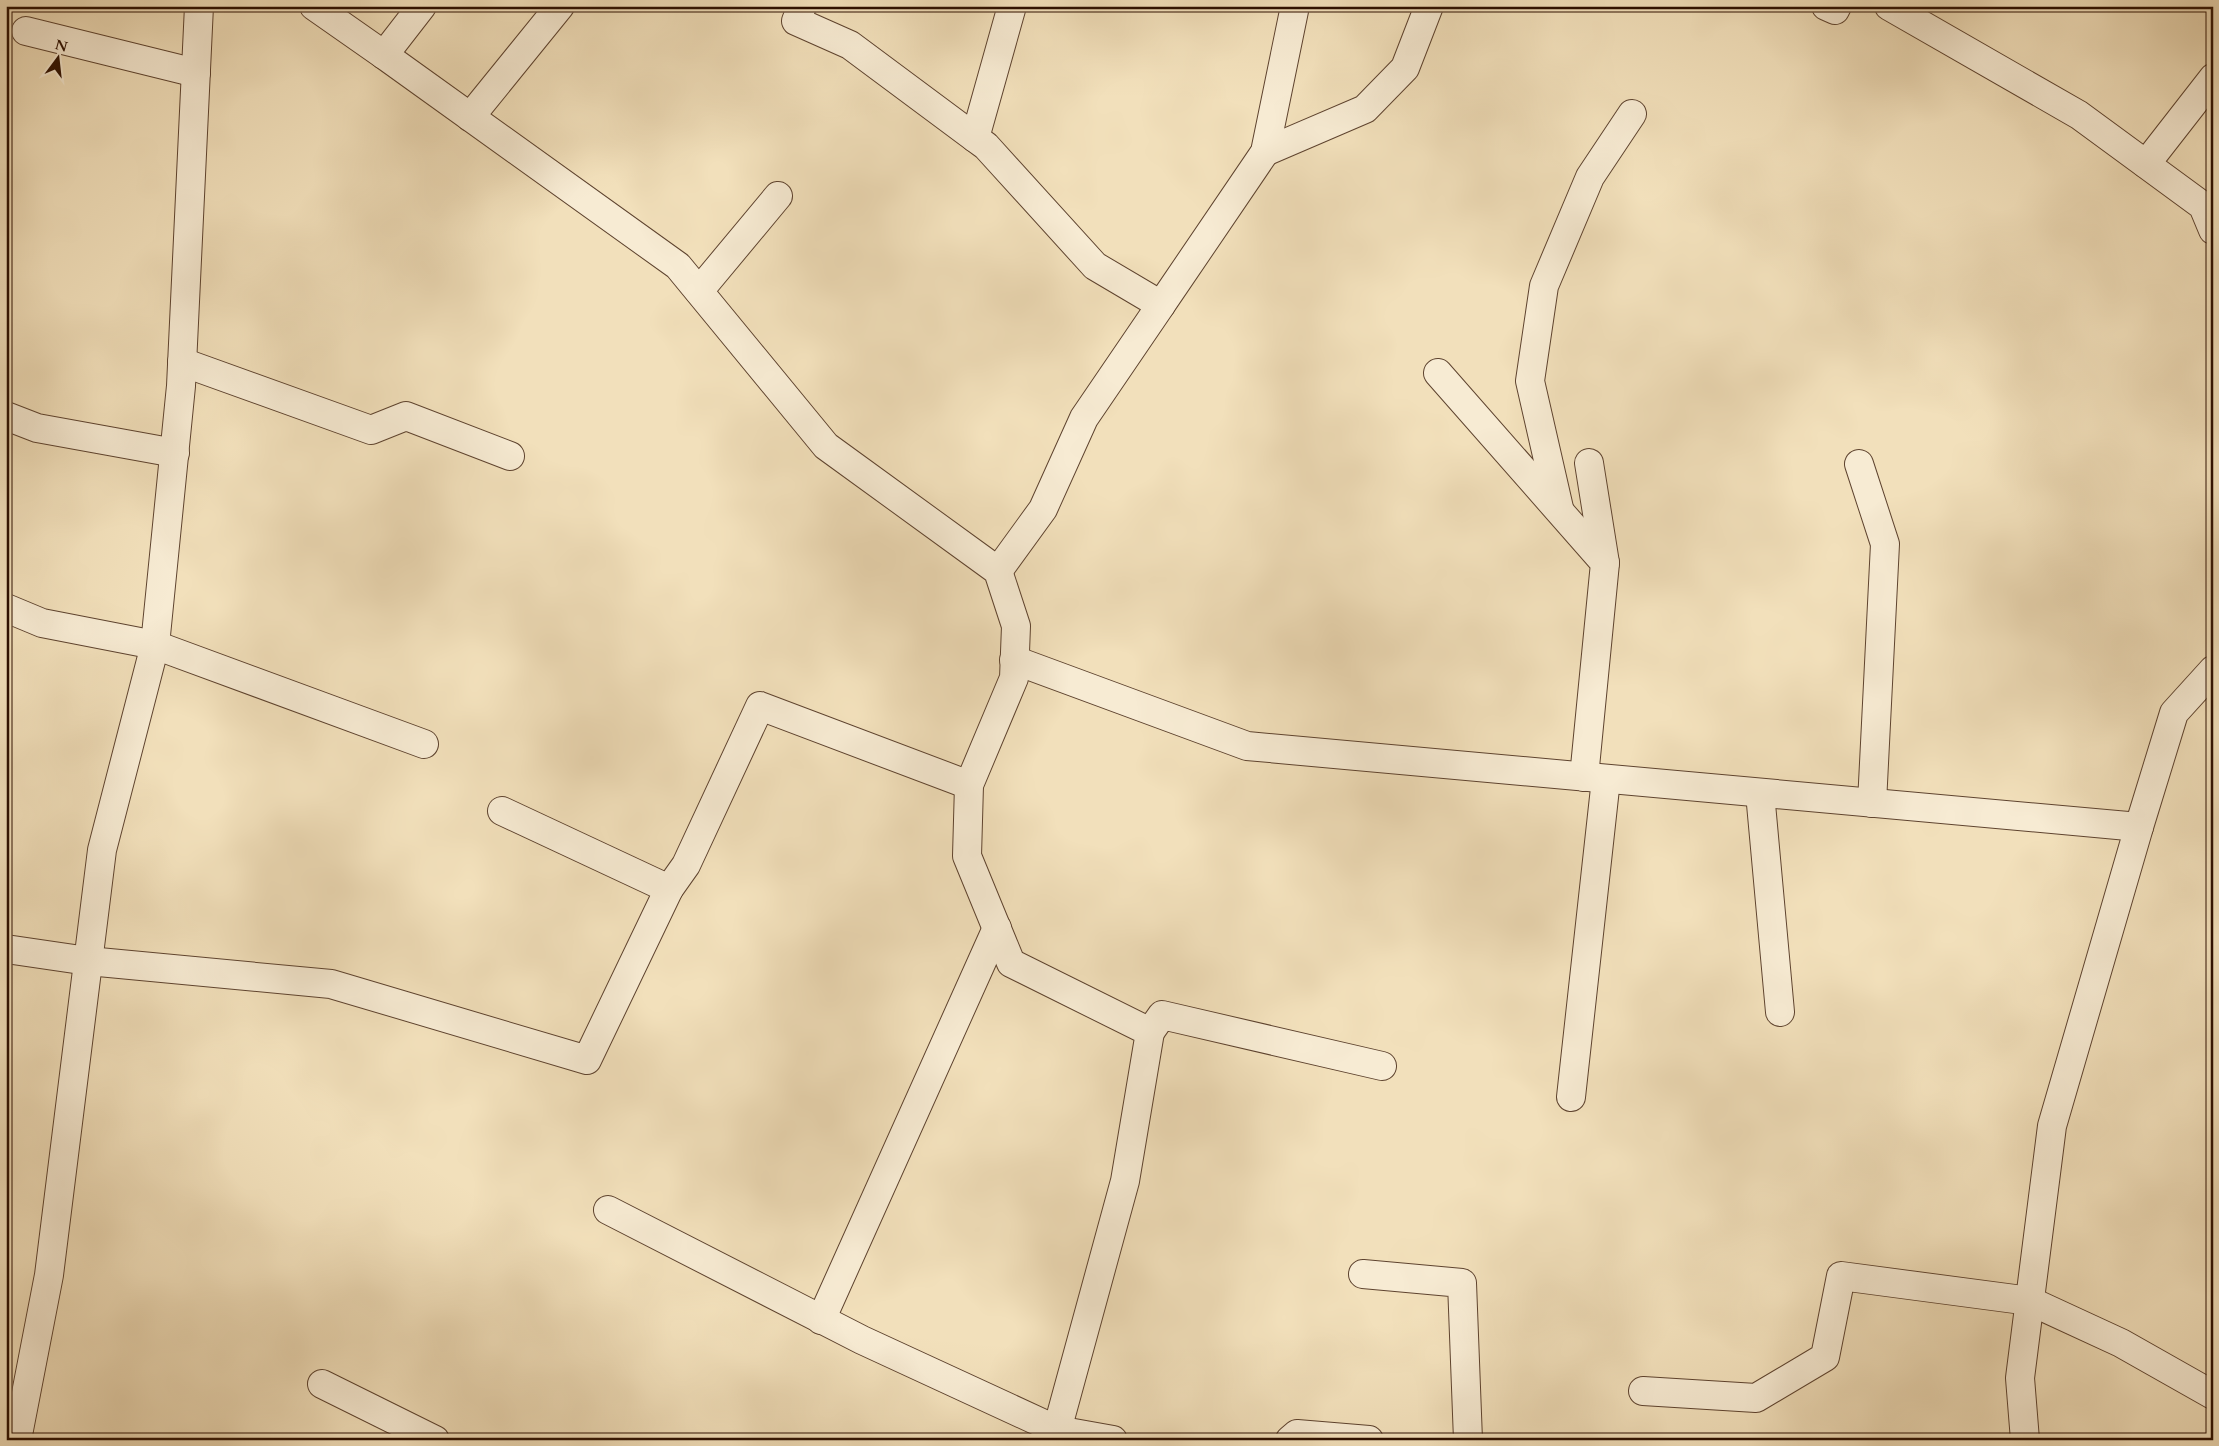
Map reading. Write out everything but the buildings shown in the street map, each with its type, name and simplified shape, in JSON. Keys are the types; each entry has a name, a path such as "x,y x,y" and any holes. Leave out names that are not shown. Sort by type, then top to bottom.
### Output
{"street":[{"path":"17,1440 49,1275 102,850 155,645 175,453 182,362 199,6"},
{"path":"314,6 678,266 826,446 998,571 1016,626 1014,678 969,785 967,856 1011,963 1150,1032"},
{"path":"384,55 422,6"},
{"path":"470,117 560,6"},
{"path":"802,6 796,21 850,46 976,138 986,146 1095,266 1161,305"},
{"path":"976,138 1012,6"},
{"path":"998,571 1043,509 1084,418 1264,152 1295,6"},
{"path":"1264,152 1365,109 1405,68 1429,6"},
{"path":"1826,6 1835,10 1837,6"},
{"path":"1889,6 2080,115 2203,206 2213,230"},
{"path":"26,31 196,73"},
{"path":"2146,164 2213,78"},
{"path":"1560,512 1530,381 1544,286 1590,177 1632,114"},
{"path":"699,291 778,196"},
{"path":"182,362 372,430 406,416 510,456"},
{"path":"1438,372 1605,564"},
{"path":"6,416 38,428 175,453"},
{"path":"1571,1097 1595,778 1605,564 1588,463"},
{"path":"1859,464 1886,544 1872,803"},
{"path":"6,608 42,623 155,645 424,744"},
{"path":"1014,660 1247,746 2139,827"},
{"path":"2024,1440 2020,1378 2052,1126 2174,713 2213,670"},
{"path":"6,949 88,961 331,984 587,1060 669,889 686,865 760,706 969,785"},
{"path":"1760,793 1780,1012"},
{"path":"502,811 669,889"},
{"path":"821,1320 997,928"},
{"path":"1056,1435 1125,1180 1150,1032 1162,1015 1382,1066"},
{"path":"608,1210 821,1320 1056,1435 1113,1440"},
{"path":"1363,1274 1462,1283 1468,1440"},
{"path":"1644,1391 1756,1398 1824,1358 1841,1276 2030,1302 2121,1343 2213,1395"},
{"path":"322,1384 435,1440"},
{"path":"1290,1440 1296,1434 1369,1440"}]}
